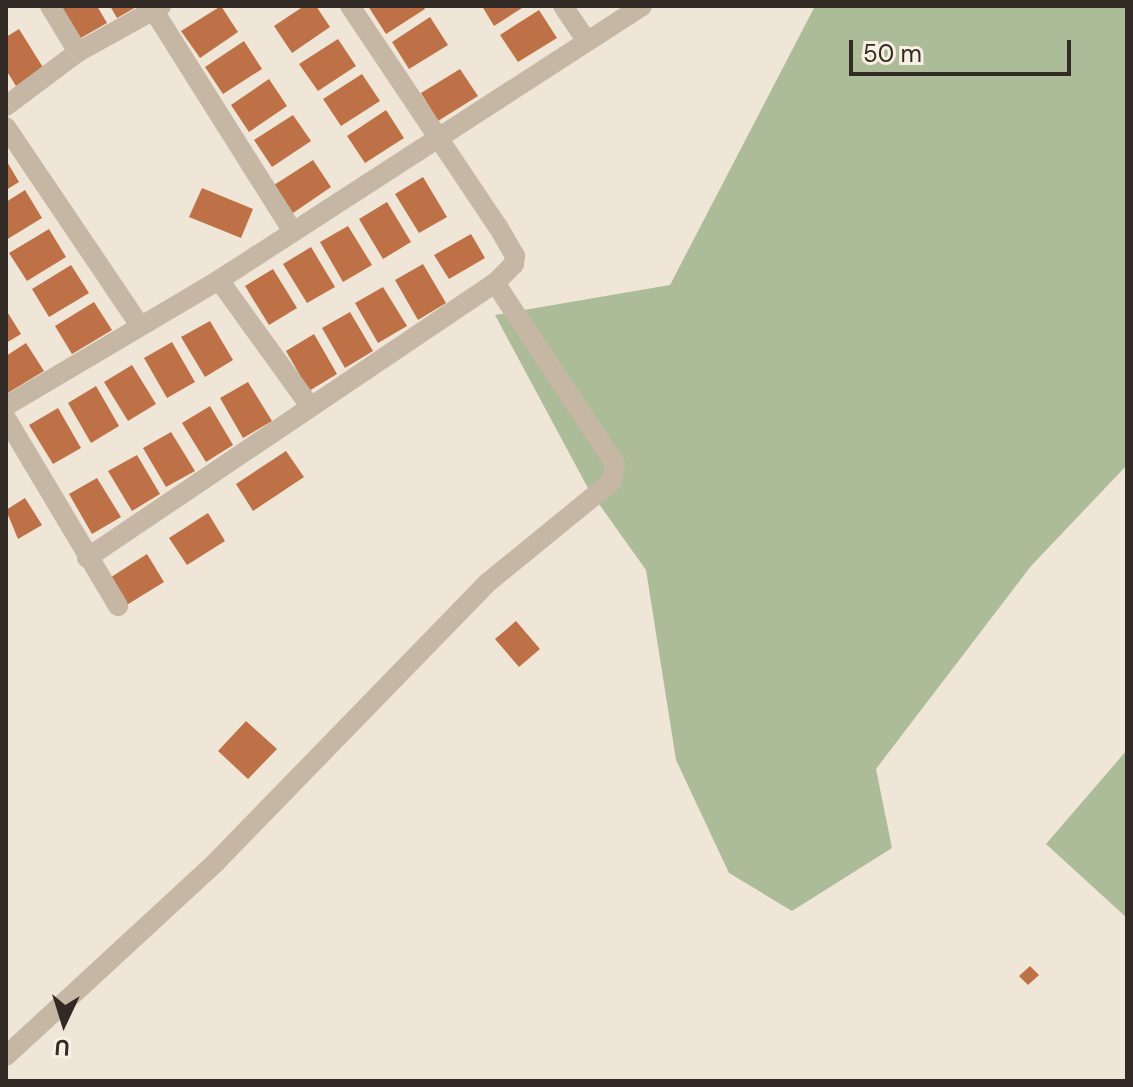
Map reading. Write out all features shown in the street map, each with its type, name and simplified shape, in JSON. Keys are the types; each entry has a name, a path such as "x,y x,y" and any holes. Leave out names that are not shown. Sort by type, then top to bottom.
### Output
{"street":[{"path":"50,6 78,52"},
{"path":"87,558 309,405 495,283 514,264 515,256 350,6"},
{"path":"563,6 586,40"},
{"path":"6,406 219,280 440,140 586,40 642,6"},
{"path":"6,106 78,52 158,8 293,232"},
{"path":"6,127 140,326"},
{"path":"219,280 309,405"},
{"path":"6,1056 217,861 486,584 611,482 615,464 495,283"},
{"path":"6,418 118,606"}],"green space":[{"path":"815,6 1127,6 1127,465 1031,566 876,769 892,848 792,911 729,873 676,760 646,570 589,490 495,315 670,285"},
{"path":"1127,750 1127,918 1046,844"}],"building":[{"path":"60,6 97,6 107,23 79,39"},
{"path":"110,6 138,6 117,18"},
{"path":"221,6 238,32 200,58 181,31"},
{"path":"304,6 316,6 330,27 292,53 274,26"},
{"path":"368,6 423,6 425,9 386,34"},
{"path":"482,6 525,6 494,26"},
{"path":"539,10 557,38 518,62 500,35"},
{"path":"430,17 448,45 409,69 392,42"},
{"path":"19,29 44,69 16,86 6,70 6,37"},
{"path":"338,39 356,66 318,91 299,64"},
{"path":"244,41 262,69 223,94 205,67"},
{"path":"460,69 478,96 438,121 421,93"},
{"path":"362,74 380,101 341,126 323,99"},
{"path":"269,79 287,106 249,132 231,105"},
{"path":"386,110 404,138 365,163 347,136"},
{"path":"293,115 311,141 272,167 254,140"},
{"path":"6,160 19,182 6,190"},
{"path":"313,160 331,187 293,213 274,185"},
{"path":"423,177 447,217 419,233 395,194"},
{"path":"202,188 253,209 241,238 189,217"},
{"path":"25,190 42,218 6,240 6,202"},
{"path":"387,202 411,242 383,259 359,219"},
{"path":"348,226 372,265 343,282 320,242"},
{"path":"49,229 66,257 27,281 9,253"},
{"path":"471,234 485,258 449,279 434,255"},
{"path":"311,247 335,287 307,303 283,264"},
{"path":"423,264 446,303 418,320 395,280"},
{"path":"71,265 89,293 49,317 32,289"},
{"path":"273,269 297,308 269,325 245,286"},
{"path":"383,287 407,326 378,343 355,303"},
{"path":"94,302 112,330 72,354 55,326"},
{"path":"6,310 21,334 6,343"},
{"path":"350,312 373,351 345,368 322,328"},
{"path":"210,321 233,360 205,377 181,337"},
{"path":"314,334 337,374 309,391 286,351"},
{"path":"172,342 195,382 167,398 144,358"},
{"path":"26,343 44,371 6,394 6,356"},
{"path":"132,365 156,404 128,421 104,382"},
{"path":"248,382 272,421 243,438 220,398"},
{"path":"96,386 119,426 91,443 68,403"},
{"path":"210,406 233,445 206,462 182,423"},
{"path":"58,408 81,448 53,464 29,425"},
{"path":"171,432 195,471 166,487 143,448"},
{"path":"286,451 304,477 253,511 236,484"},
{"path":"137,455 160,494 132,511 108,471"},
{"path":"97,478 121,517 92,534 69,494"},
{"path":"25,498 42,525 18,539 6,510"},
{"path":"208,513 225,541 187,565 169,538"},
{"path":"147,554 164,582 125,606 108,579"},
{"path":"516,621 540,649 519,667 495,639"},
{"path":"246,721 277,749 248,779 218,751"},
{"path":"1030,966 1039,975 1028,985 1019,976"}]}
